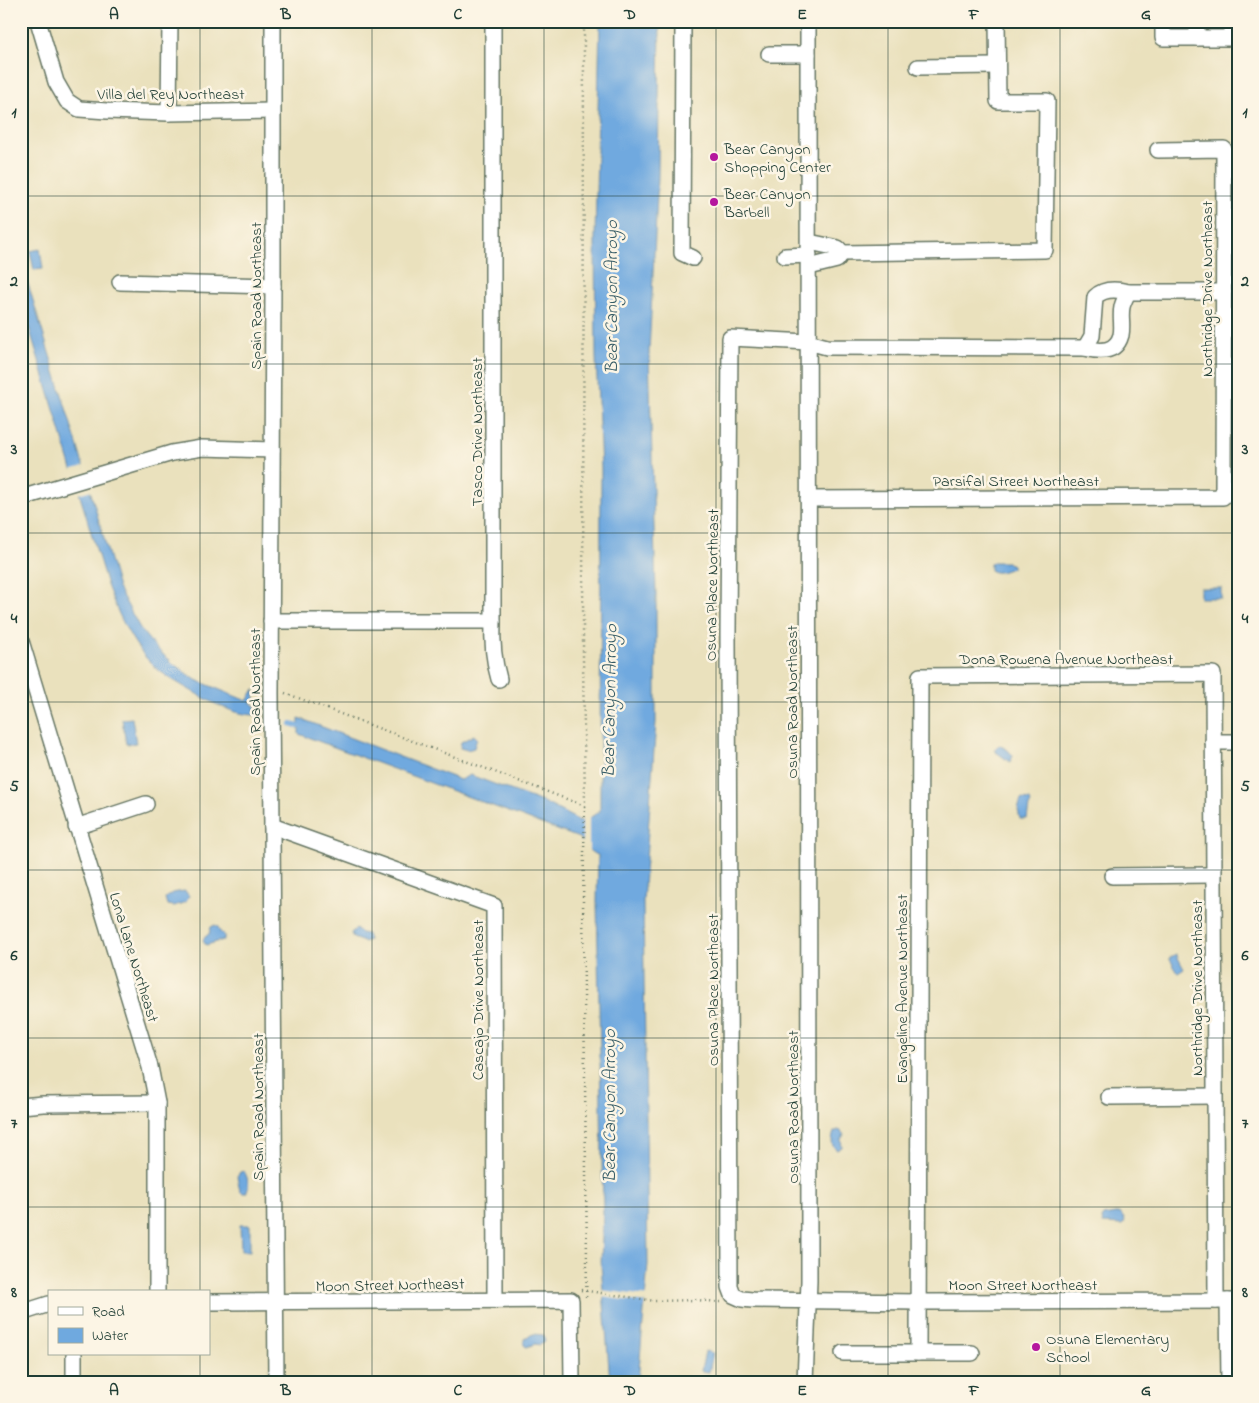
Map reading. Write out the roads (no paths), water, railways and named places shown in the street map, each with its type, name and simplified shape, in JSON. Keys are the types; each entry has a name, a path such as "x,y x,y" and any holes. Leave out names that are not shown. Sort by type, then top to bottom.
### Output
{"street":[{"name":"Villa del Rey Northeast","path":"38,21 56,82 67,101 79,109 107,112 169,113 272,111"},
{"path":"169,113 170,21"},
{"name":"Spain Road Northeast","path":"273,21 274,286 271,735 276,1382"},
{"name":"Tasco Drive Northeast","path":"493,21 492,621 493,653 499,679"},
{"path":"683,21 682,252 693,258"},
{"name":"Osuna Road Northeast","path":"805,1382 809,1301 808,21"},
{"path":"842,253 1045,250 1047,101 998,101 997,21"},
{"path":"1162,21 1163,38 1234,38 1231,21"},
{"path":"1197,21 1197,38"},
{"path":"769,54 808,54"},
{"path":"918,67 997,66"},
{"name":"Northridge Drive Northeast","path":"1158,150 1224,149 1223,497"},
{"path":"785,256 808,255 838,248 842,253"},
{"path":"808,255 837,260 842,253"},
{"path":"120,282 274,286"},
{"path":"1085,348 1092,336 1095,298 1100,292 1118,290 1128,292 1224,292"},
{"name":"Osuna Place Northeast","path":"809,1301 742,1299 733,1294 730,1287 728,723 730,338 808,342 827,347 1085,348 1097,352 1107,352 1116,345 1121,335 1123,304 1128,292"},
{"path":"21,498 172,453 202,448 272,450"},
{"name":"Parsifal Street Northeast","path":"808,499 1223,497"},
{"path":"271,621 492,621"},
{"name":"Lona Lane Northeast","path":"21,641 150,1067 157,1104 157,1290"},
{"name":"Northridge Drive Northeast","path":"1213,674 1214,1096 1227,1301 1229,1382"},
{"name":"Dona Rowena Avenue Northeast","path":"920,676 1213,674"},
{"name":"Evangeline Avenue Northeast","path":"918,1353 920,676"},
{"path":"1213,742 1238,742"},
{"path":"76,826 146,804"},
{"name":"Cascajo Drive Northeast","path":"272,826 494,906 495,1300"},
{"path":"1112,876 1213,875"},
{"path":"1109,1097 1214,1096"},
{"path":"21,1106 43,1104 157,1104"},
{"name":"Moon Street Northeast","path":"210,1302 571,1300 572,1382"},
{"name":"Moon Street Northeast","path":"809,1301 1227,1301"},
{"path":"21,1313 48,1304"},
{"path":"842,1353 972,1353"},
{"path":"74,1356 74,1382"}],"water":[{"name":"Bear Canyon Arroyo","path":"600,21 660,21 658,177 649,352 656,595 656,722 643,901 648,1264 638,1382 610,1382 601,1264 603,1211 597,901 598,855 590,851 579,838 299,734 299,718 460,780 470,775 545,803 580,821 600,811 601,468 596,357 595,238"},
{"path":"40,249 43,269 34,270 30,251"},
{"path":"21,261 77,444 118,588 141,630 171,662 196,680 247,701 254,689 255,700 250,702 255,706 255,715 235,712 216,704 182,686 161,672 143,654 122,621 107,585 21,301"},
{"path":"993,562 1007,562 1012,565 1012,568 996,572 990,570 990,564"},
{"path":"1200,588 1221,588 1221,598 1200,598"},
{"path":"132,718 136,743 126,744 122,719"},
{"path":"474,735 477,738 474,748 467,750 460,748 461,742"},
{"path":"999,745 1008,750 1013,756 1010,762 996,752"},
{"path":"1021,799 1030,800 1031,803 1027,819 1020,819 1018,810"},
{"path":"184,891 189,896 186,902 174,906 167,905 165,898 172,893"},
{"path":"215,925 224,935 224,940 206,945 203,941 204,938 209,934 211,927"},
{"path":"356,929 361,933 367,934 369,940 364,942 353,938 351,933"},
{"path":"1176,954 1184,969 1178,973 1169,958"},
{"path":"838,1130 844,1135 841,1139 842,1147 837,1150 832,1144 832,1139 834,1132"},
{"path":"244,1171 248,1182 246,1193 240,1191 237,1176 240,1172"},
{"path":"1120,1213 1125,1220 1122,1225 1103,1224 1102,1219 1104,1216"},
{"path":"240,1225 250,1225 250,1251 241,1251"},
{"path":"533,1334 544,1335 545,1342 540,1345 535,1344 526,1347 524,1339"},
{"path":"705,1351 713,1353 709,1372 701,1371"}],"waterway":[{"path":"291,724 304,728"}],"place":[{"name":"Bear Canyon Shopping Center","path":"714,157"},
{"name":"Bear Canyon Barbell","path":"714,202"},
{"name":"Osuna Elementary School","path":"1036,1347"}]}
